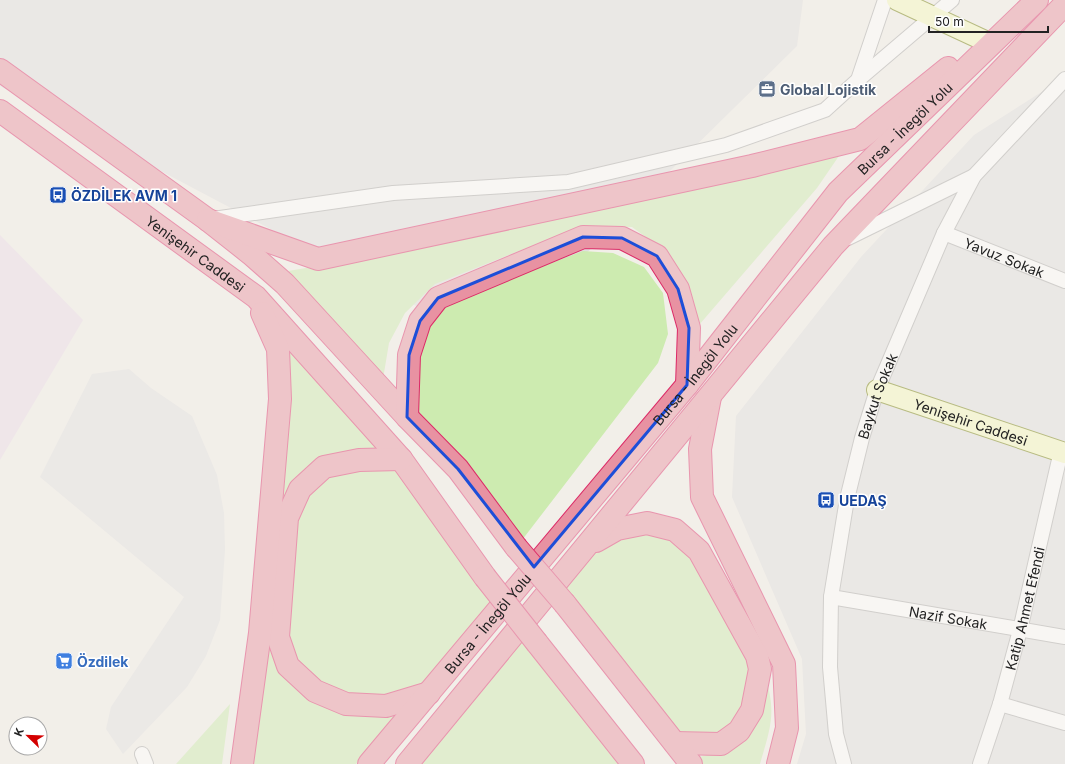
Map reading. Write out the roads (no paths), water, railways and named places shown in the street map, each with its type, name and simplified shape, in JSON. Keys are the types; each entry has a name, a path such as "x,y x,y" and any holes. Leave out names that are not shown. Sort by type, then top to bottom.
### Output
{"highway":[{"path":"208,220 318,259 752,166 860,140 1032,0"},
{"name":"Bursa - İnegöl Yolu","path":"369,764 687,385 838,192 1037,0"},
{"name":"Bursa - İnegöl Yolu","path":"407,764 833,246 1065,4"},
{"path":"0,59 43,101"},
{"path":"0,70 208,220 251,254 285,284 407,417 458,469 516,547 565,604 691,764"},
{"name":"Yenişehir Caddesi","path":"0,111 256,297 401,459 485,577 626,759"},
{"path":"407,417 409,355 420,321 438,298 583,237 622,238 657,256 678,288 689,328 687,385"},
{"path":"242,764 260,633 280,399 278,349 256,297"},
{"path":"711,393 700,449 702,497 784,664 787,728 778,764"},
{"path":"401,459 359,460 324,467 300,489 287,518 278,637 288,666 315,691 346,704 386,706 430,693"},
{"path":"588,545 617,529 647,523 675,530 699,551 757,656 760,669 752,710 739,731 721,744 699,745 675,743"},
{"path":"428,764 436,728"}],"street":[{"path":"858,80 885,0"},
{"path":"897,0 983,40"},
{"path":"208,220 393,193 568,182 733,143 825,110 952,0"},
{"name":"Baykut Sokak","path":"844,764 836,734 830,667 831,597 847,500 862,438 877,390 944,233 974,176 1064,83"},
{"path":"833,246 974,176"},
{"name":"Yavuz Sokak","path":"944,233 1065,281"},
{"name":"Yenişehir Caddesi","path":"877,390 1063,452"},
{"name":"Katip Ahmet Efendi","path":"980,764 1000,704 1020,630 1063,452"},
{"name":"Nazif Sokak","path":"831,597 1065,637"},
{"path":"1000,704 1065,723"}],"place":[{"name":"Global Lojistik","path":"767,89"},
{"name":"ÖZDİLEK AVM 1","path":"58,195"},
{"name":"UEDAŞ","path":"826,500"},
{"name":"Özdilek","path":"64,661"}]}
